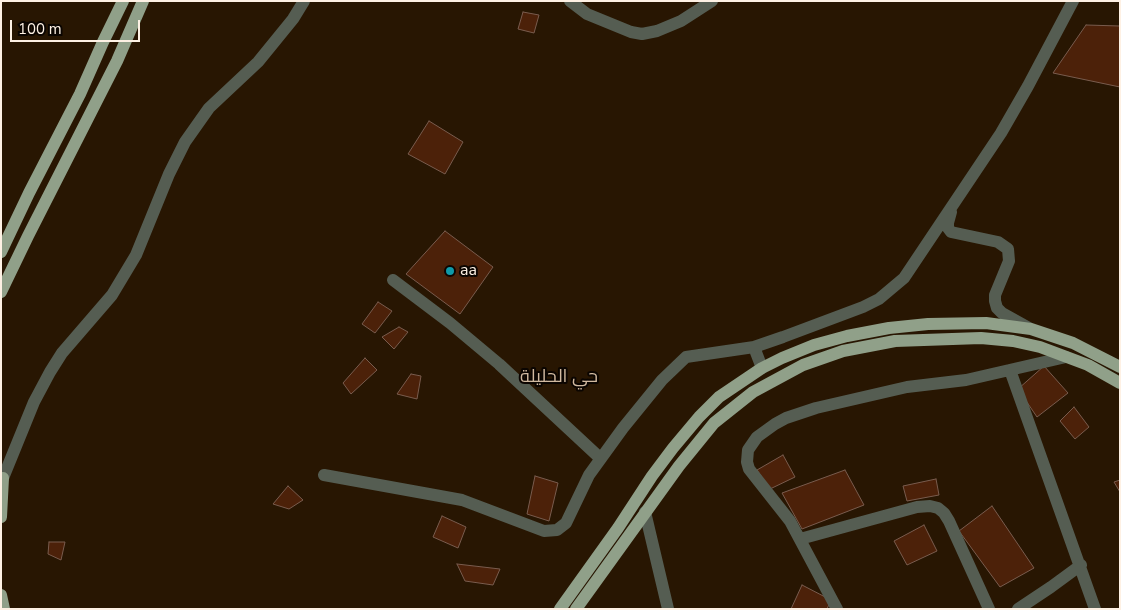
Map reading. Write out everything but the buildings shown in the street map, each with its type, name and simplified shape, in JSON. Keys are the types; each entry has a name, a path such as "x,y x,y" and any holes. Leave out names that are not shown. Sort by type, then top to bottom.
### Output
{"main road":[{"path":"1,252 80,94 123,1"},
{"path":"1,292 117,61 143,1"},
{"path":"80,94 97,101"},
{"path":"560,609 673,448 718,397 762,368 814,345 889,328 928,324 986,323 1031,330 1073,343 1120,367"},
{"path":"576,609 679,466 714,423 753,392 803,365 843,350 895,341 982,338 1013,341 1040,347 1088,365 1120,383"},
{"path":"1,517 2,481"},
{"path":"1,594 4,609"}],"street":[{"path":"2,481 34,402 50,372 62,353 112,295 136,255 169,174 185,142 209,108 258,62 293,19 304,1"},
{"path":"570,1 587,14 631,32 642,34 657,31 682,21 712,1"},
{"path":"324,474 462,500 544,531 554,532 566,523 586,480 635,411 662,380 686,357 754,347 863,307 879,299 904,278 930,242 956,198 1001,133 1073,1"},
{"path":"956,198 948,228 956,234 998,242 1008,249 1010,261 995,295 995,302 997,308 1002,313 1031,330"},
{"path":"393,280 450,323 499,364 600,458"},
{"path":"754,347 762,368"},
{"path":"837,609 790,521 755,478 747,462 748,450 751,444 766,430 786,418 816,408 908,387 966,380 1066,357"},
{"path":"1010,370 1081,565 1095,609"},
{"path":"800,539 917,507 930,506 938,508 949,521 989,609"},
{"path":"645,512 668,609"},
{"path":"1018,609 1081,565"}],"place":[{"name":"aa","path":"450,271"}],"district":[{"name":"حي الحليلة","path":"559,378"}]}
